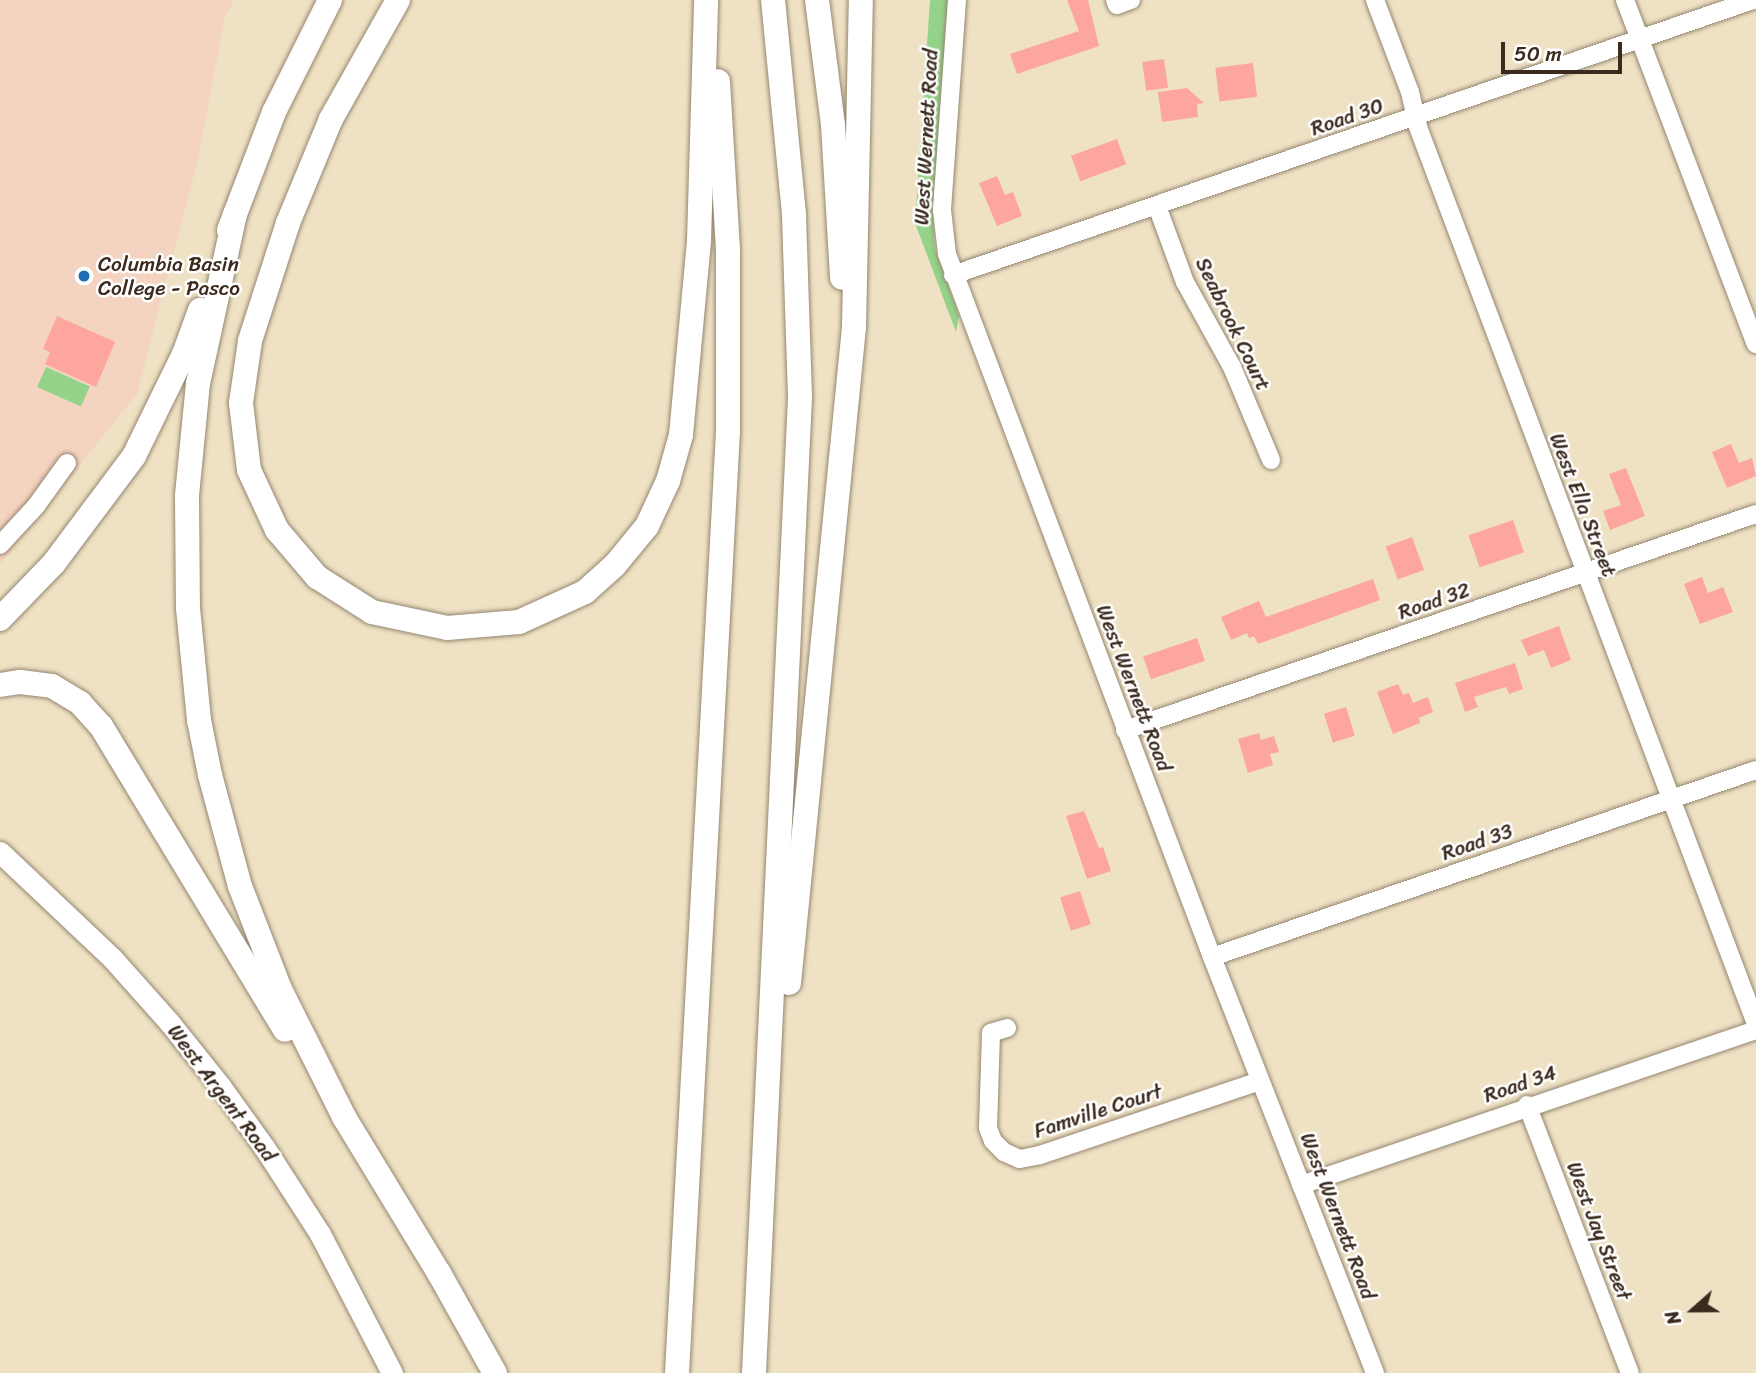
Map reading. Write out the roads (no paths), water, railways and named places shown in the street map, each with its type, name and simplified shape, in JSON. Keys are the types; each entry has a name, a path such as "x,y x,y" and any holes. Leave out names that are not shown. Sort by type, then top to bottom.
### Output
{"highway":[{"path":"0,619 54,562 134,456 184,354 274,112 330,0"},
{"path":"398,0 331,119 288,223 250,341 241,404 249,470 277,530 317,577 372,611 447,628 519,622 585,592 615,565 647,526 668,481 681,435 699,241 708,0"},
{"path":"677,1373 728,419 728,250 724,159 708,0"},
{"path":"754,1373 800,397 794,214 773,0"},
{"path":"817,0 833,125 848,394"},
{"path":"761,1259 848,394 859,203 861,0"},
{"path":"235,214 208,328 190,439 186,550 199,720 223,829 258,938 344,1117 446,1284 495,1373"},
{"path":"0,685 20,682 52,686 80,703 101,726 328,1101 344,1117"}],"main road":[{"name":"West Argent Road","path":"0,852 112,958 169,1022 221,1087 264,1147 320,1234 392,1373"}],"street":[{"name":"West Wernett Road","path":"957,0 942,210 943,232 953,275 1212,957 1375,1373"},
{"path":"1115,0 1117,5 1131,0"},
{"name":"West Ella Street","path":"1375,0 1584,574 1756,1024"},
{"path":"1625,0 1756,344"},
{"name":"Road 30","path":"953,275 1753,0"},
{"name":"Seabrook Court","path":"1157,206 1185,282 1232,367 1271,460"},
{"path":"0,545 36,506 67,463"},
{"name":"Road 32","path":"1125,730 1756,514"},
{"name":"Road 33","path":"1212,957 1756,770"},
{"name":"Famville Court","path":"1007,1028 991,1033 988,1128 993,1141 1004,1152 1020,1159 1040,1156 1260,1081"},
{"name":"Road 34","path":"1301,1185 1527,1105 1756,1030"},
{"name":"West Jay Street","path":"1527,1105 1630,1373"}],"place":[{"name":"Columbia Basin College - Pasco","path":"84,276"}]}
